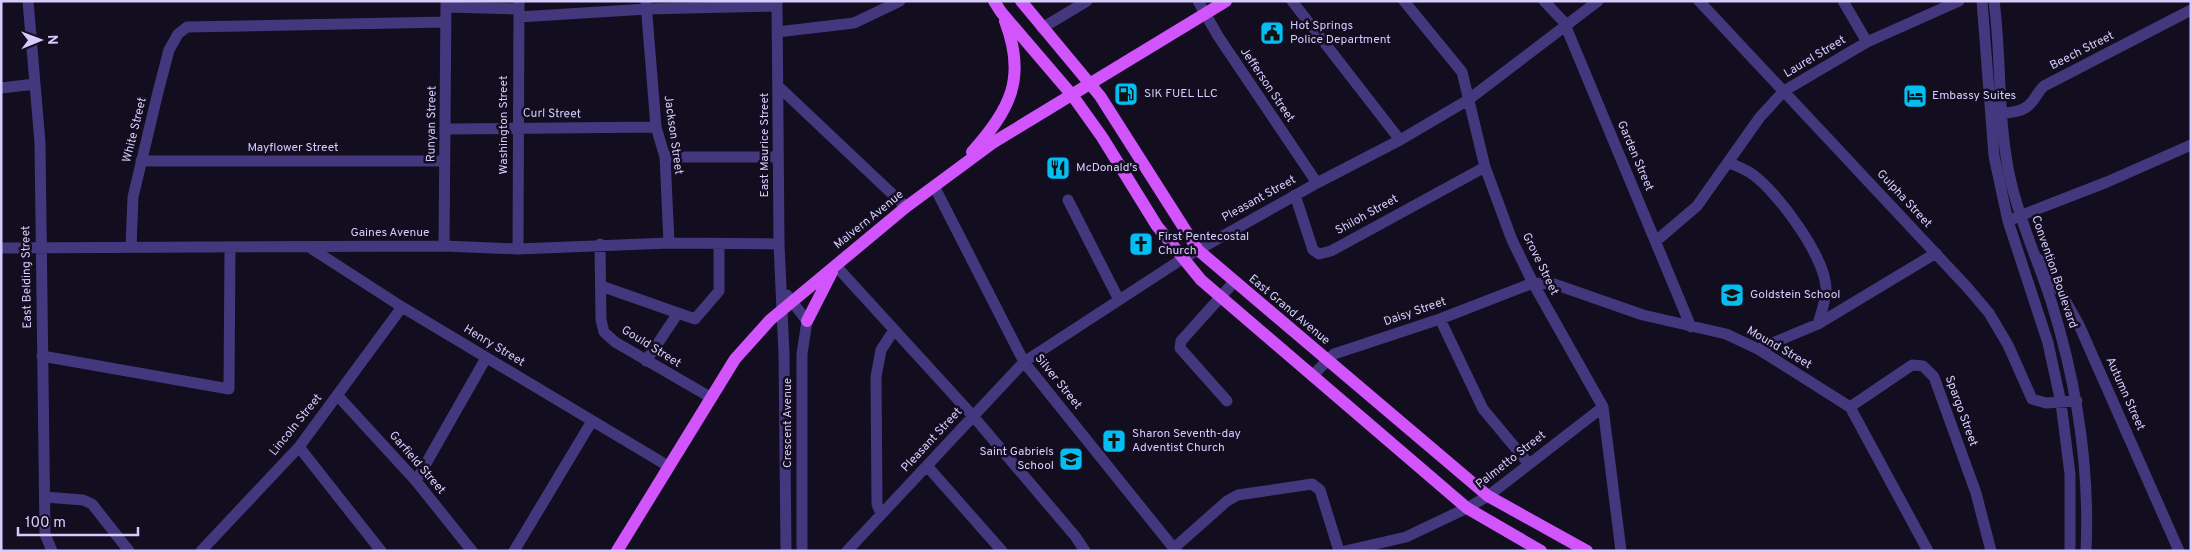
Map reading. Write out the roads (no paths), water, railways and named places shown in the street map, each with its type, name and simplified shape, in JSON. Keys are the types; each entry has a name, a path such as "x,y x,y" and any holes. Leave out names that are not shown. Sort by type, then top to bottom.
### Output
{"main road":[{"name":"East Grand Avenue","path":"1021,1 1091,84 1120,126 1198,250 1488,496 1587,551"},
{"name":"Malvern Avenue","path":"617,551 734,359 758,331 906,207 954,170 994,142 1226,1"},
{"path":"998,7 1072,95 1102,137 1157,226 1182,259 1219,297 1467,508 1541,551"},
{"path":"954,170 1002,116 1012,88 1014,80 1014,50 998,7"},
{"path":"808,321 836,266"}],"street":[{"name":"East Belding Street","path":"28,1 40,143 45,534 52,551"},
{"path":"778,32 854,23 900,1"},
{"path":"1042,28 1087,1"},
{"name":"Jefferson Street","path":"1198,1 1204,14 1317,183"},
{"path":"1292,1 1400,140"},
{"name":"Grove Street","path":"1404,1 1462,72 1485,167 1512,240 1533,283 1603,407 1621,551"},
{"name":"Garden Street","path":"1544,1 1563,21 1566,27 1691,327"},
{"name":"Pleasant Street","path":"848,550 1024,362 1182,259 1295,195 1400,140 1468,100 1598,1"},
{"name":"Gulpha Street","path":"1699,1 1936,253 1989,313 2008,346 2032,399 2038,402 2077,402"},
{"path":"1843,1 1867,42"},
{"name":"Laurel Street","path":"1656,242 1697,206 1760,117 1784,91 1867,42 1959,1"},
{"name":"Convention Boulevard","path":"1982,1 1995,114"},
{"name":"Convention Boulevard","path":"1994,1 1994,156 2014,218 2048,343 2061,403 2070,474 2070,551"},
{"path":"446,4 519,9 646,5 777,4"},
{"name":"Runyan Street","path":"444,246 446,4"},
{"name":"East Maurice Street","path":"777,4 779,244 782,310"},
{"name":"Jackson Street","path":"646,5 656,127 665,157 669,243"},
{"name":"Washington Street","path":"518,249 517,127 519,9"},
{"name":"Beech Street","path":"1995,114 2021,110 2030,104 2037,92 2044,86 2191,10"},
{"name":"White Street","path":"131,248 132,198 169,50 178,34 187,27 446,22"},
{"path":"1,88 36,84"},
{"path":"778,86 906,207"},
{"name":"Curl Street","path":"446,129 656,127"},
{"path":"2014,218 2107,182 2191,144"},
{"path":"665,157 778,156"},
{"name":"Mayflower Street","path":"141,161 445,162"},
{"path":"1728,162 1752,174 1772,192 1809,241 1820,264 1826,290 1818,324"},
{"name":"Shiloh Street","path":"1295,195 1313,250 1318,254 1331,251 1485,167"},
{"name":"Silver Street","path":"934,186 1024,362 1175,549"},
{"path":"1068,200 1119,300"},
{"name":"Convention Boulevard","path":"2014,218 2034,255 2059,328 2077,402 2086,474 2086,551"},
{"name":"Gaines Avenue","path":"1,248 444,246 518,249 600,244 779,244"},
{"name":"Gould Street","path":"600,244 604,332 615,342 710,398"},
{"path":"601,286 694,318 719,291 719,244"},
{"path":"42,356 229,389 230,247"},
{"name":"Henry Street","path":"309,247 402,307 668,466"},
{"path":"1758,349 1818,324 1936,253"},
{"name":"Autumn Street","path":"2034,255 2047,268 2079,325 2179,551"},
{"path":"836,266 974,416 1075,536 1085,551"},
{"path":"1228,400 1180,348 1181,341 1234,282"},
{"name":"Daisy Street","path":"1312,376 1334,354 1440,319 1533,283"},
{"name":"Mound Street","path":"1533,283 1554,284 1643,315 1726,334 1758,349 1850,407 1928,551"},
{"path":"780,289 793,300 808,321"},
{"name":"Lincoln Street","path":"205,549 299,447 402,307"},
{"name":"Crescent Avenue","path":"782,310 786,551"},
{"path":"646,361 678,313"},
{"path":"1440,319 1482,409 1528,463"},
{"name":"Crescent Avenue","path":"802,551 802,354 808,321"},
{"path":"881,514 877,504 876,377 881,350 894,330"},
{"path":"784,354 802,354"},
{"path":"416,481 486,358"},
{"name":"Spargo Street","path":"1850,407 1912,365 1924,366 1934,377 1976,492 1992,551"},
{"name":"Garfield Street","path":"338,396 416,481 472,551"},
{"name":"Palmetto Street","path":"1345,551 1406,537 1467,508 1488,496 1528,463 1603,407"},
{"path":"514,551 592,421"},
{"path":"299,447 381,551"},
{"path":"784,465 802,465"},
{"path":"927,466 1002,551"},
{"path":"1175,549 1227,501 1238,495 1312,484 1320,490 1339,551"},
{"path":"45,497 84,500 92,504 129,551"}],"place":[{"name":"Hot Springs Police Department","path":"1272,33"},
{"name":"SIK FUEL LLC","path":"1126,94"},
{"name":"Embassy Suites","path":"1915,96"},
{"name":"McDonald's","path":"1058,168"},
{"name":"First Pentecostal Church","path":"1141,244"},
{"name":"Goldstein School","path":"1732,295"},
{"name":"Sharon Seventh-day Adventist Church","path":"1114,441"},
{"name":"Saint Gabriels School","path":"1071,459"}]}
